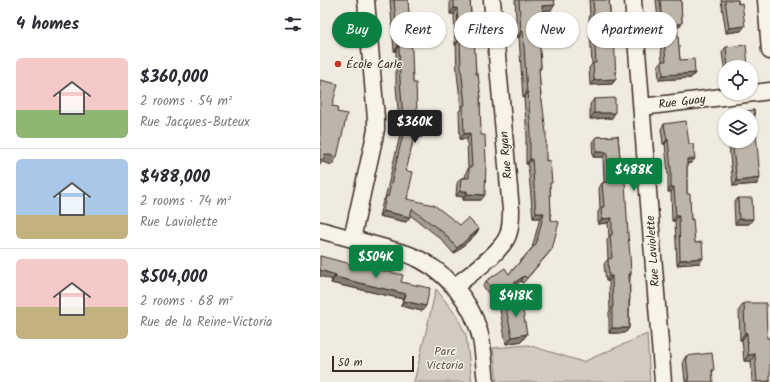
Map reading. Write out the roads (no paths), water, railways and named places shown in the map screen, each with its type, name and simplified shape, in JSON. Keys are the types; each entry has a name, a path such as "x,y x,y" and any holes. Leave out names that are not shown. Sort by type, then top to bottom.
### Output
{"street":[{"path":"352,239 376,130 366,0"},
{"name":"Rue Ryan","path":"454,287 500,248 508,234 511,220 492,0"},
{"name":"Rue Laviolette","path":"633,0 663,382"},
{"path":"766,0 770,51"},
{"name":"Rue Guay","path":"642,107 770,91"},
{"path":"320,230 407,254 420,259 440,273 454,287 468,306 478,327 481,339 486,382"}],"place":[{"name":"École Carle","path":"338,64"}],"park label":[{"name":"Parc Victoria","path":"445,358"}]}
